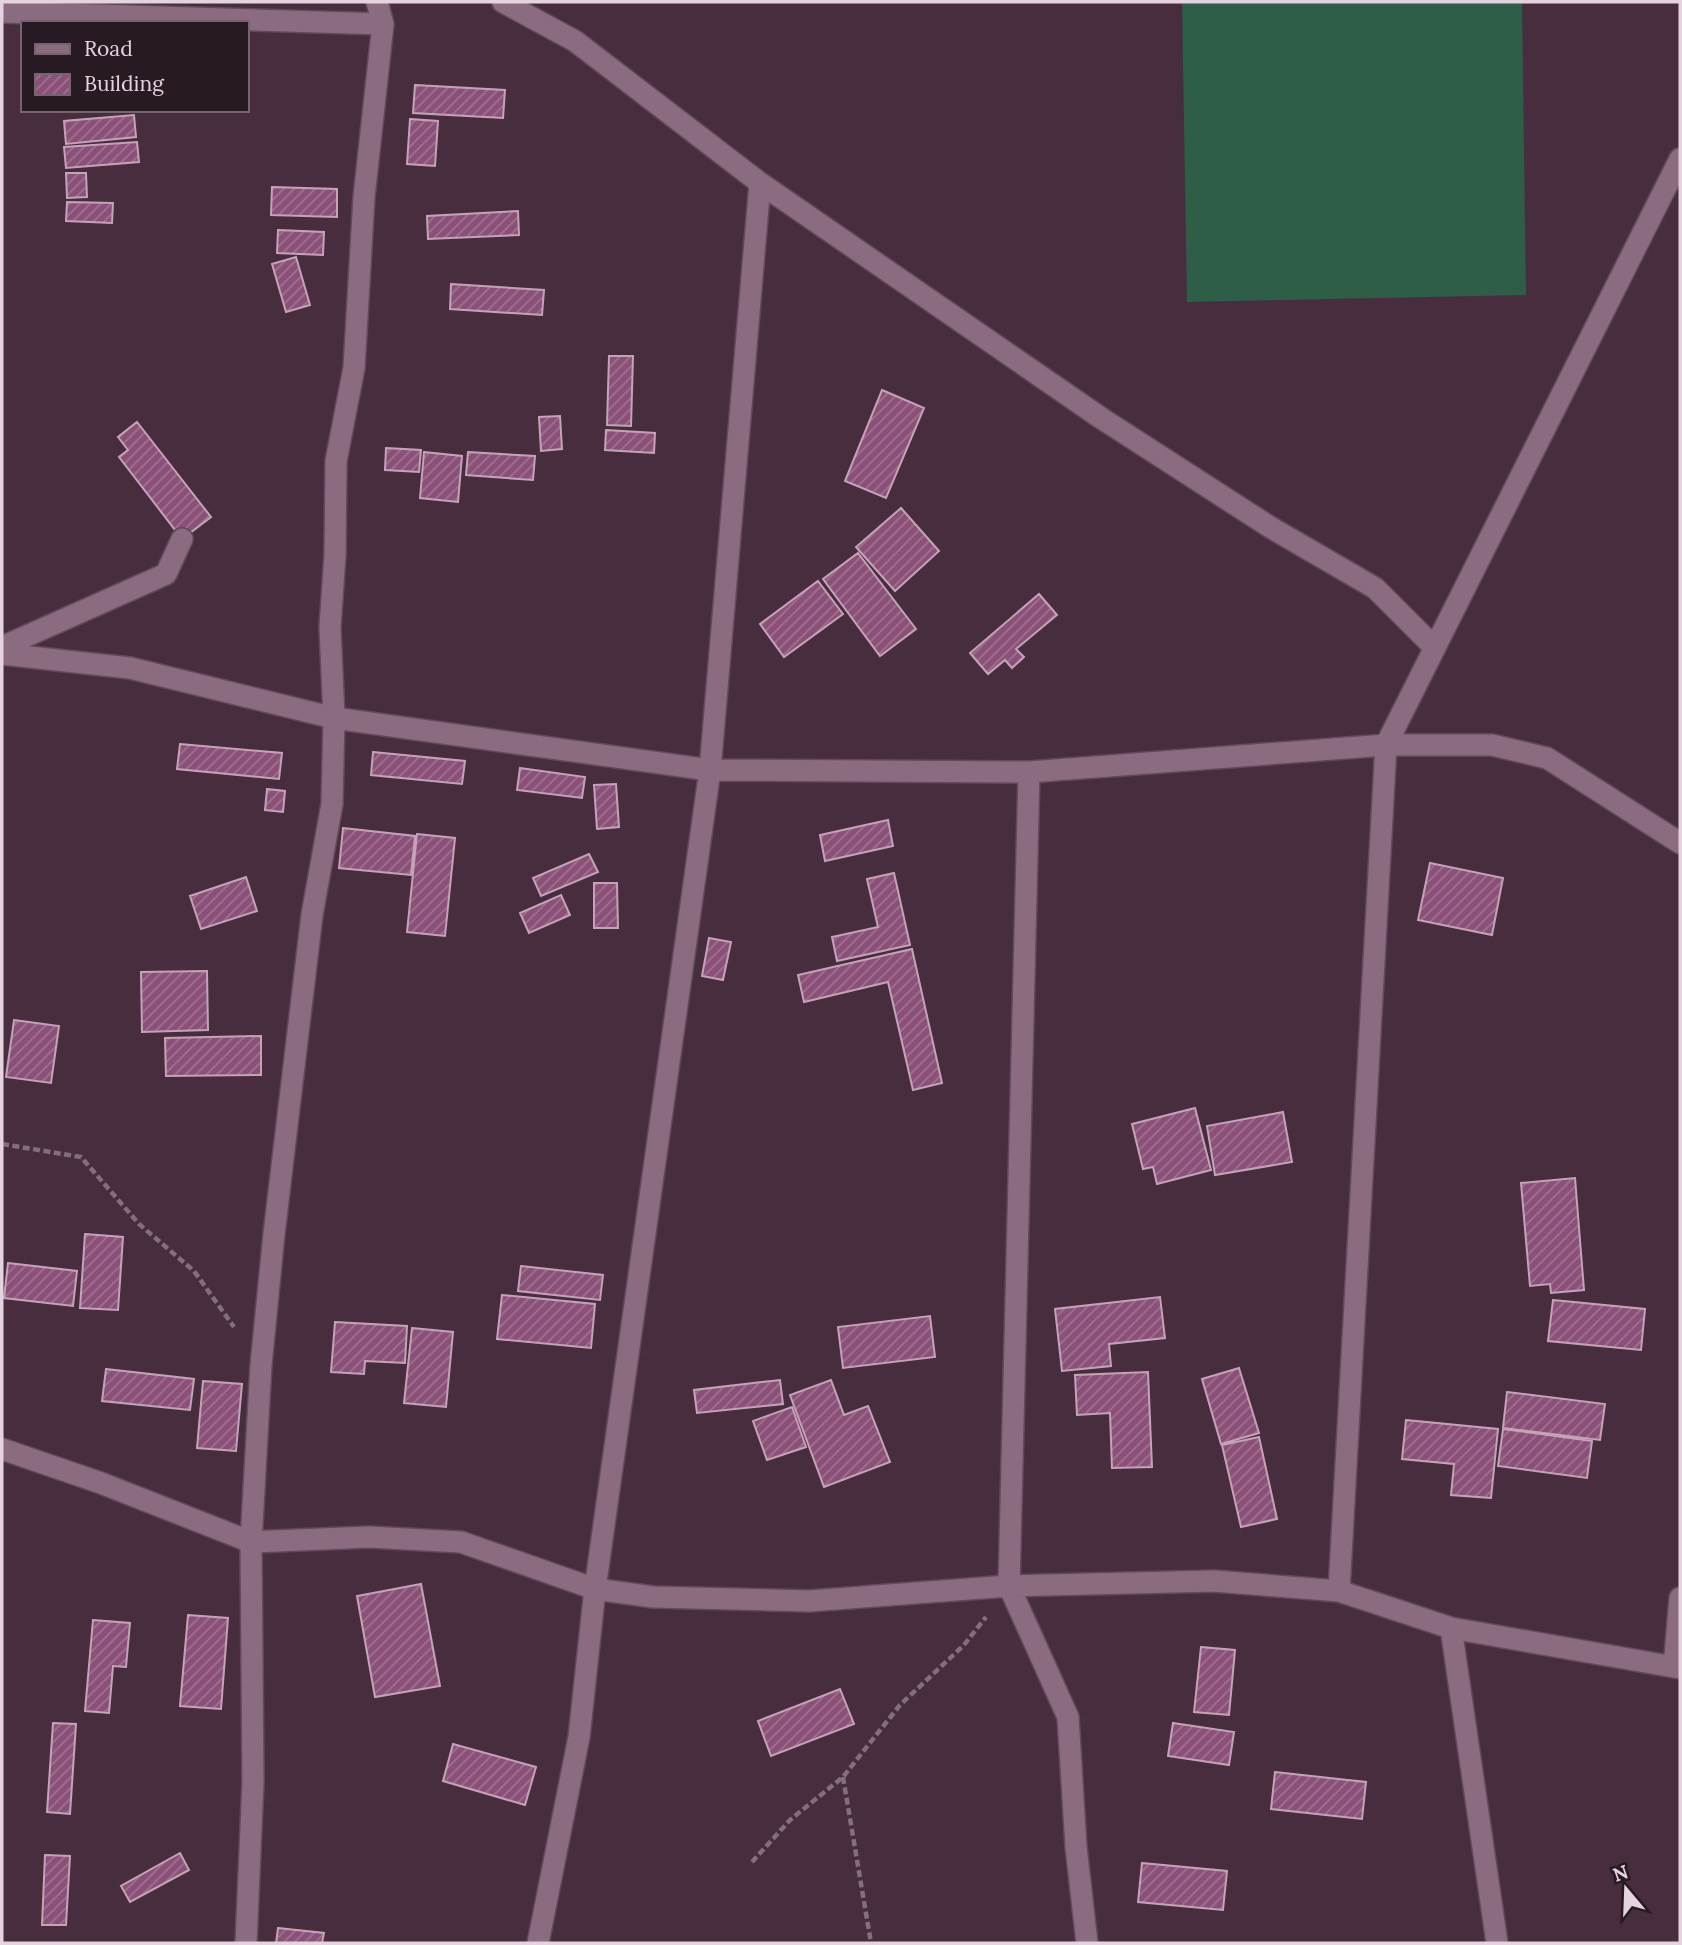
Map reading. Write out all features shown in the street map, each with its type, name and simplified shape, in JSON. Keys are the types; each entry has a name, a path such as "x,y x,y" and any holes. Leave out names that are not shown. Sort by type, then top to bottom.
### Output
{"street":[{"path":"246,1943 253,1782 251,1542 261,1365 311,928 332,804 334,718 330,627 337,461 354,368 364,197 383,24 377,2"},
{"path":"503,2 575,41 760,183 1192,478 1375,588 1434,648"},
{"path":"2,12 383,24"},
{"path":"1339,1591 1386,745 1680,159"},
{"path":"538,1943 579,1737 595,1589 710,771 760,183"},
{"path":"2,647 166,574 183,539"},
{"path":"2,654 130,668 334,718 710,771 1029,772 1386,745 1492,745 1547,758 1680,843"},
{"path":"1029,772 1009,1586 1068,1717 1076,1847 1087,1943"},
{"path":"2,1449 101,1483 251,1542 369,1536 461,1542 595,1589 653,1597 809,1601 1009,1586 1214,1581 1339,1591 1451,1628 1677,1668 1680,1598"},
{"path":"1451,1628 1497,1943"}],"path":[{"path":"2,1144 81,1157 139,1224 194,1271 261,1365"},
{"path":"752,1863 790,1820 844,1777 900,1705 964,1645 1009,1586"},
{"path":"844,1777 871,1943"}],"green space":[{"path":"1182,2 1522,2 1526,295 1187,302"}],"building":[{"path":"415,85 505,90 503,118 413,113"},
{"path":"134,115 136,137 66,144 64,121"},
{"path":"410,119 438,121 435,166 407,164"},
{"path":"137,142 139,162 66,168 64,147"},
{"path":"66,173 86,173 87,197 67,198"},
{"path":"272,187 337,189 337,217 271,215"},
{"path":"67,202 113,203 112,223 66,221"},
{"path":"518,211 519,235 428,239 427,216"},
{"path":"278,230 324,232 323,255 277,253"},
{"path":"296,257 310,305 286,312 272,264"},
{"path":"451,284 544,290 542,315 450,309"},
{"path":"609,356 633,356 631,426 607,425"},
{"path":"882,390 924,408 886,498 845,481"},
{"path":"560,416 562,449 541,451 539,417"},
{"path":"137,422 211,517 182,539 119,457 128,450 118,437"},
{"path":"606,430 655,433 654,453 605,450"},
{"path":"386,448 421,450 419,472 385,470"},
{"path":"424,452 462,456 458,502 420,498"},
{"path":"468,452 535,456 533,480 466,475"},
{"path":"901,508 939,551 895,591 856,547"},
{"path":"858,553 916,629 880,656 823,579"},
{"path":"818,581 843,614 784,657 760,624"},
{"path":"1039,594 1057,615 1016,649 1024,657 1012,668 1005,660 988,674 970,653"},
{"path":"180,744 282,753 279,779 177,769"},
{"path":"373,752 465,761 462,784 371,775"},
{"path":"520,768 585,777 582,798 517,790"},
{"path":"616,784 619,827 597,829 594,785"},
{"path":"267,789 285,791 283,812 265,810"},
{"path":"888,820 893,846 825,861 820,835"},
{"path":"343,828 415,836 411,875 339,868"},
{"path":"417,834 455,838 445,936 407,932"},
{"path":"589,854 598,872 541,896 533,878"},
{"path":"1430,863 1503,878 1492,935 1418,920"},
{"path":"894,873 910,945 837,961 832,937 878,927 867,879"},
{"path":"246,877 257,911 201,929 190,896"},
{"path":"594,883 617,883 618,928 594,928"},
{"path":"561,895 570,915 529,933 520,913"},
{"path":"709,938 731,942 723,980 702,976"},
{"path":"912,949 942,1083 913,1090 888,982 804,1002 798,975"},
{"path":"207,971 208,1030 142,1032 141,972"},
{"path":"14,1020 59,1026 51,1083 6,1077"},
{"path":"261,1036 261,1075 166,1076 165,1038"},
{"path":"1195,1108 1211,1170 1157,1184 1153,1167 1143,1169 1132,1124"},
{"path":"1283,1112 1292,1162 1215,1175 1207,1126"},
{"path":"1575,1178 1584,1290 1551,1293 1550,1284 1530,1286 1521,1183"},
{"path":"85,1234 123,1237 118,1310 80,1308"},
{"path":"8,1263 77,1271 73,1306 4,1298"},
{"path":"521,1266 603,1275 600,1300 518,1291"},
{"path":"502,1295 595,1304 591,1348 497,1339"},
{"path":"1160,1297 1165,1338 1109,1344 1111,1366 1062,1371 1055,1309"},
{"path":"1553,1300 1645,1309 1641,1350 1548,1341"},
{"path":"930,1316 935,1357 843,1368 838,1327"},
{"path":"335,1322 407,1326 405,1363 365,1361 364,1374 331,1372"},
{"path":"412,1328 453,1332 446,1407 404,1403"},
{"path":"1239,1368 1259,1433 1221,1444 1202,1379"},
{"path":"106,1369 194,1379 190,1410 102,1401"},
{"path":"1148,1372 1152,1467 1112,1468 1110,1413 1077,1415 1075,1375"},
{"path":"780,1380 783,1404 697,1413 694,1390"},
{"path":"831,1380 844,1415 868,1406 890,1462 824,1487 790,1395"},
{"path":"203,1381 242,1384 236,1451 197,1448"},
{"path":"1507,1392 1605,1404 1600,1440 1503,1428"},
{"path":"792,1407 806,1447 767,1460 753,1421"},
{"path":"1406,1420 1498,1429 1491,1498 1451,1495 1454,1464 1402,1459"},
{"path":"1503,1429 1592,1441 1587,1478 1498,1466"},
{"path":"1259,1437 1277,1519 1241,1527 1222,1445"},
{"path":"421,1584 440,1686 375,1697 357,1596"},
{"path":"188,1615 228,1618 221,1709 180,1706"},
{"path":"93,1620 130,1623 126,1667 113,1666 109,1713 85,1711"},
{"path":"1201,1647 1235,1650 1229,1715 1194,1712"},
{"path":"840,1689 854,1724 771,1756 758,1721"},
{"path":"53,1723 76,1724 70,1814 47,1812"},
{"path":"1173,1723 1234,1732 1229,1765 1168,1756"},
{"path":"453,1744 536,1767 525,1805 443,1781"},
{"path":"1275,1772 1366,1782 1362,1819 1271,1809"},
{"path":"180,1853 189,1870 130,1902 121,1886"},
{"path":"45,1855 70,1856 66,1925 42,1925"},
{"path":"1142,1863 1227,1871 1223,1910 1138,1902"},
{"path":"278,1928 324,1933 322,1943 276,1943"}]}
